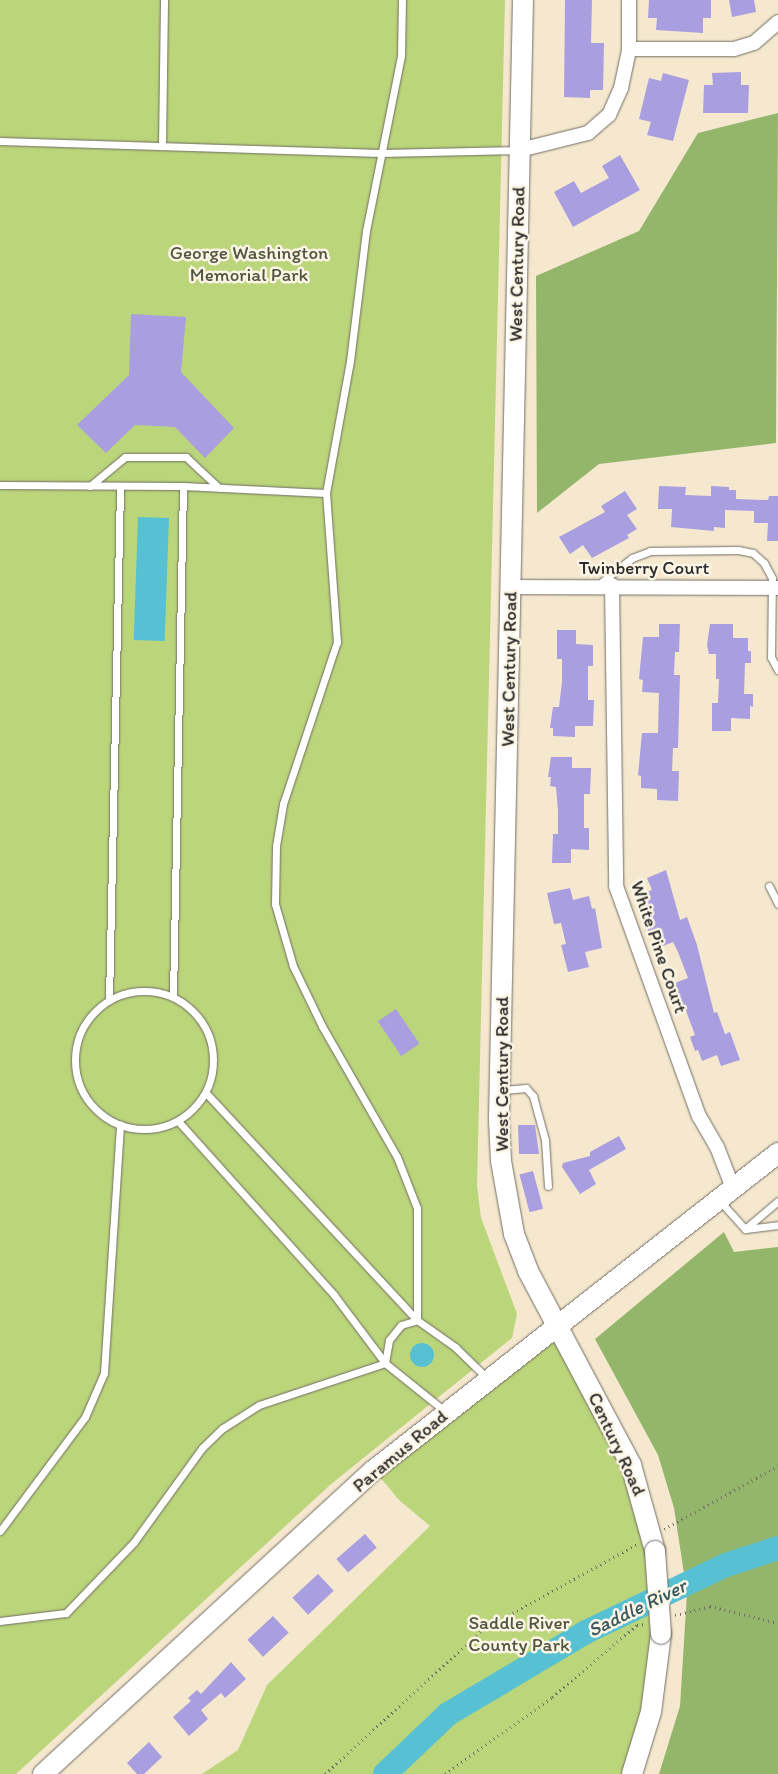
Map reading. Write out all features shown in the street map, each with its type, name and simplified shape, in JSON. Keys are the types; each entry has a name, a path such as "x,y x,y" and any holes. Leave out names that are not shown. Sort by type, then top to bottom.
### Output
{"main road":[{"name":"West Century Road","path":"523,0 500,1090 501,1161 514,1234 528,1270 559,1326"},
{"name":"Paramus Road","path":"43,1774 307,1530 446,1412 559,1326 778,1153"},
{"name":"Century Road","path":"559,1326 631,1465 654,1543 651,1712 632,1774"}],"street":[{"path":"520,150 574,138 600,124 616,103 629,49 629,0"},
{"path":"629,49 734,50 754,43 778,22"},
{"name":"Twinberry Court","path":"510,587 612,585 775,588"},
{"name":"White Pine Court","path":"612,585 616,886 699,1116 717,1147 726,1194"}],"lane":[{"path":"162,145 164,0"},
{"path":"402,0 401,56 366,231 350,361 326,493 337,642 283,804 276,846 275,904 293,966 322,1026 397,1157 416,1208 417,1320"},
{"path":"0,141 381,153 520,150"},
{"path":"90,486 125,457 186,457 219,488"},
{"path":"0,485 183,486 326,493"},
{"path":"109,1000 120,486"},
{"path":"173,997 183,486"},
{"path":"598,586 632,558 650,551 738,550 753,553 764,563 775,588 775,624 771,657 778,670"},
{"path":"769,886 778,904"},
{"path":"152,991 173,997 196,1014 210,1038 214,1066 206,1093 194,1109 178,1121 149,1130 120,1125 98,1112 82,1091 75,1066 78,1040 86,1025 109,1000 137,992 152,991"},
{"path":"500,1090 526,1088 533,1096 545,1140 548,1186"},
{"path":"206,1093 417,1320 455,1347 488,1380"},
{"path":"178,1121 334,1295 385,1363 446,1412"},
{"path":"0,1531 85,1417 104,1372 120,1125"},
{"path":"726,1194 745,1229"},
{"path":"745,1229 778,1201"},
{"path":"745,1229 778,1225"},
{"path":"385,1363 389,1340 401,1325 417,1320"},
{"path":"0,1621 66,1614 134,1542 202,1448 223,1428 259,1405 385,1363"}],"path":[{"path":"326,1774 482,1630 654,1543 778,1466"},
{"path":"673,1616 710,1606 778,1623"},
{"path":"444,1774 552,1697 637,1625 653,1629"}],"green space":[{"name":"George Washington Memorial Park","path":"0,0 505,0 477,1186 481,1218 517,1314 512,1338 330,1485 16,1774 0,1774"},
{"path":"778,113 776,443 599,464 537,513 536,276 639,231 698,133"},
{"path":"724,1232 734,1252 778,1247 778,1774 659,1774 680,1706 687,1593 674,1508 658,1455 595,1339"},
{"name":"Saddle River County Park","path":"559,1326 619,1439 660,1606 632,1774 202,1774 238,1750 267,1685 430,1526 399,1500 374,1470"}],"water":[{"path":"138,517 169,518 165,641 134,640"},
{"path":"422,1343 427,1344 433,1350 433,1360 427,1366 422,1367 417,1366 411,1360 410,1355 411,1350 417,1344"}],"building":[{"path":"565,0 592,0 591,43 604,43 603,90 590,90 590,98 564,97"},
{"path":"649,0 711,0 711,18 703,18 703,33 656,30 657,18 648,18"},
{"path":"729,0 754,0 756,12 732,17"},
{"path":"741,72 741,85 749,85 748,113 703,113 704,85 713,85 712,73"},
{"path":"663,73 689,80 673,141 647,135 651,122 639,119 649,78 661,81"},
{"path":"620,155 640,190 573,227 554,192 574,181 581,193 609,178 602,166"},
{"path":"131,314 186,317 181,372 234,428 205,458 175,427 135,425 106,453 77,425 129,375"},
{"path":"659,486 686,487 685,495 711,496 711,486 729,487 729,490 736,490 736,499 768,500 769,496 778,496 778,541 767,541 768,523 754,523 754,511 725,510 725,528 714,527 714,531 671,527 672,509 658,509"},
{"path":"625,491 637,509 627,515 637,529 627,535 629,538 592,558 583,545 570,554 559,537 605,512 601,506"},
{"path":"659,624 680,624 679,652 675,652 674,675 680,675 678,748 673,748 672,771 679,771 678,801 657,800 657,789 641,788 641,776 638,775 642,733 658,733 659,693 642,692 643,680 639,679 643,637 659,637"},
{"path":"710,624 733,624 733,638 748,638 748,651 751,651 751,663 745,663 744,694 753,694 753,707 750,706 750,719 731,718 731,731 712,731 712,703 718,703 719,679 716,679 716,654 709,654 707,645"},
{"path":"557,630 576,630 576,644 593,645 593,666 588,666 588,700 594,700 593,726 575,726 575,737 553,736 553,728 550,728 553,707 559,707 562,682 562,659 557,659"},
{"path":"551,757 572,757 572,768 591,768 590,794 584,794 584,828 589,828 589,850 571,849 571,863 552,863 553,834 558,834 558,811 556,787 550,786 551,777 548,777"},
{"path":"666,870 680,920 687,917 697,945 714,1013 717,1012 725,1034 730,1032 740,1060 721,1066 717,1055 702,1061 698,1050 695,1051 690,1037 695,1035 685,1008 678,1011 673,997 676,995 672,984 688,978 673,942 658,948 653,936 650,937 637,896 652,890 647,878"},
{"path":"570,888 573,900 589,896 592,909 595,908 602,948 585,952 589,967 568,972 561,945 566,944 561,923 554,924 547,893"},
{"path":"396,1009 419,1044 401,1056 378,1021"},
{"path":"518,1125 535,1125 539,1154 519,1154"},
{"path":"619,1136 626,1149 589,1170 596,1184 580,1194 562,1167 563,1163 590,1156 590,1152"},
{"path":"533,1171 543,1209 530,1212 519,1175"},
{"path":"365,1534 377,1548 348,1573 336,1559"},
{"path":"318,1574 334,1591 308,1615 292,1598"},
{"path":"273,1616 289,1633 263,1657 247,1640"},
{"path":"231,1662 246,1679 225,1698 221,1693 201,1710 208,1719 189,1736 173,1717 191,1701 188,1698 197,1690 201,1694"},
{"path":"149,1742 162,1757 144,1774 137,1774 127,1763"}],"waterway":[{"name":"Saddle River","path":"385,1774 448,1714 586,1632 726,1565 778,1548"}]}
